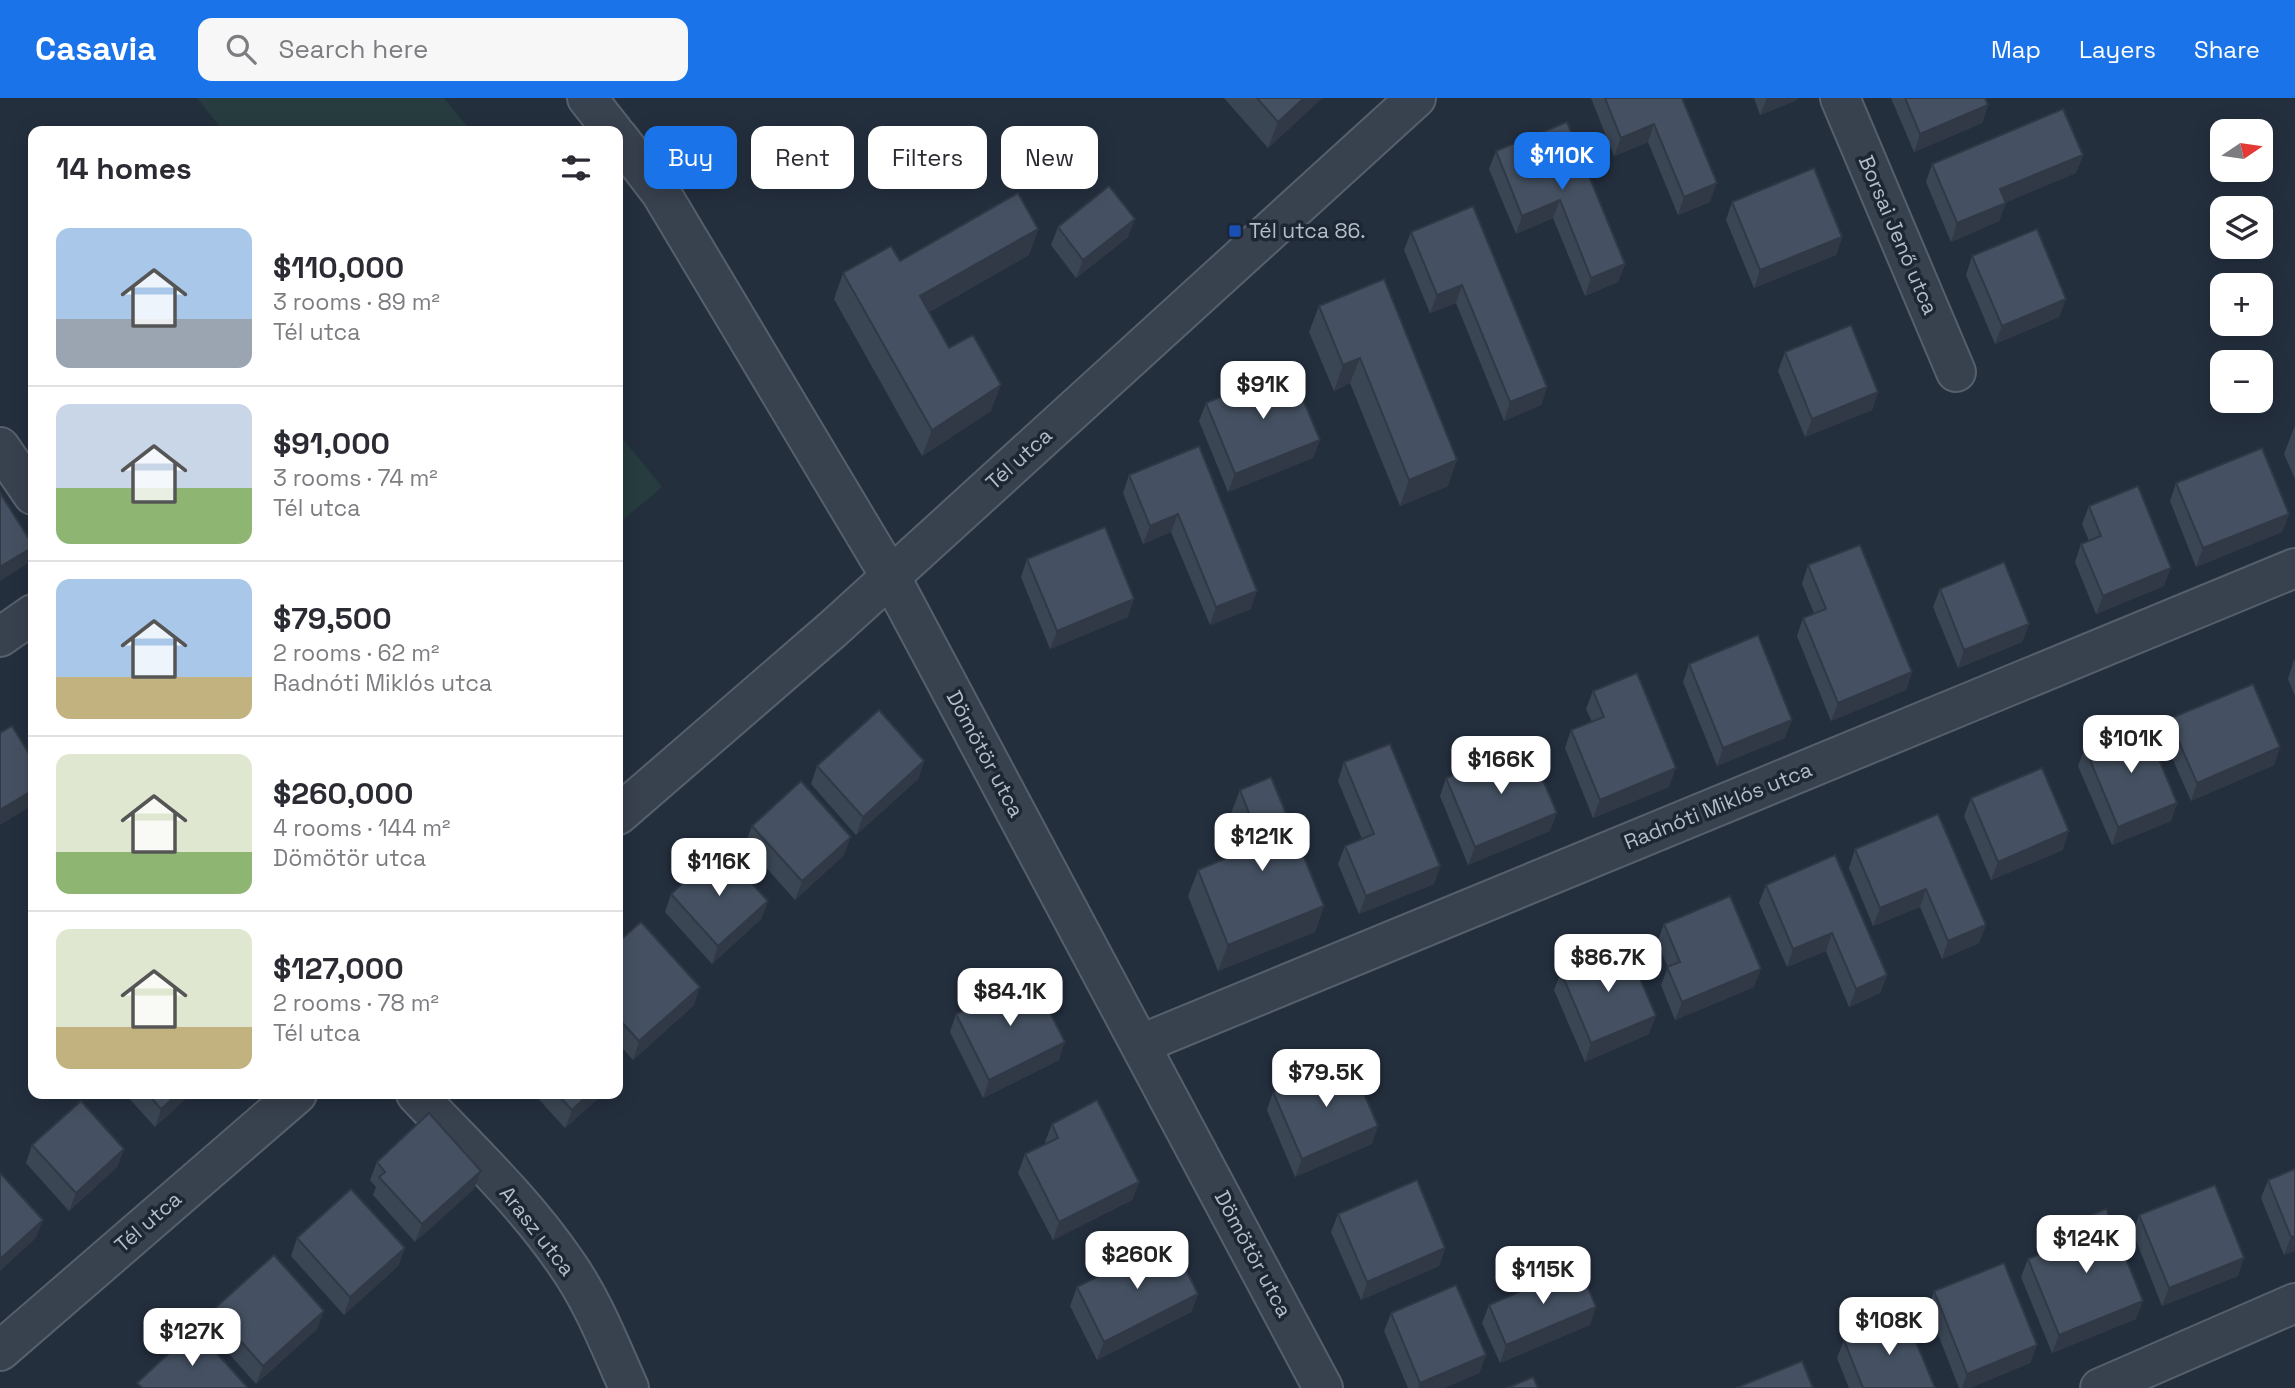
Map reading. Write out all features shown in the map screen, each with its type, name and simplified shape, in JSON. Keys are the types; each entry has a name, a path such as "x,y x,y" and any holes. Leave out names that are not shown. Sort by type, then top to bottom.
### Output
{"street":[{"path":"587,98 609,126"},
{"name":"Tél utca","path":"623,811 890,576 1416,98"},
{"name":"Borsai Jenő utca","path":"1840,98 1956,372"},
{"name":"Dömötör utca","path":"623,144 661,193 890,576 1323,1388"},
{"path":"0,447 28,488"},
{"name":"Radnóti Miklós utca","path":"1141,1044 2295,568"},
{"path":"0,637 28,617"},
{"name":"Tél utca","path":"0,1351 291,1099"},
{"name":"Arasz utca","path":"421,1099 505,1188 566,1263 602,1326 629,1388"},
{"path":"2101,1388 2295,1303"}],"green space":[{"path":"197,98 444,98 467,126 219,126"},
{"path":"623,439 662,487 623,520"}],"building":[{"path":"1257,98 1304,98 1278,122"},
{"path":"1605,98 1682,98 1717,183 1684,197 1654,124 1621,138"},
{"path":"1905,98 1985,98 1988,105 1920,134"},
{"path":"2063,109 2083,155 2000,189 2006,203 1957,223 1932,164"},
{"path":"1567,122 1625,264 1591,278 1560,200 1522,216 1496,151"},
{"path":"1814,168 1842,237 1760,270 1732,202"},
{"path":"1109,186 1135,219 1083,260 1058,227"},
{"path":"1018,193 1038,229 920,296 949,348 973,335 1001,385 932,430 843,273 891,246 900,261"},
{"path":"1473,206 1547,387 1510,402 1462,285 1437,295 1411,232"},
{"path":"2037,229 2066,299 2002,326 1972,256"},
{"path":"1384,279 1457,460 1409,480 1360,358 1343,365 1319,306"},
{"path":"1851,325 1878,392 1812,419 1785,352"},
{"path":"1290,368 1320,440 1235,474 1206,403"},
{"path":"1199,446 1257,591 1216,607 1178,514 1150,526 1129,475"},
{"path":"2262,448 2289,514 2203,548 2176,483"},
{"path":"2138,486 2171,568 2103,596 2081,544 2101,536 2089,506"},
{"path":"0,493 28,537 28,550 0,567"},
{"path":"1105,527 1134,599 1057,631 1027,559"},
{"path":"1860,545 1912,672 1838,703 1803,618 1826,609 1808,565"},
{"path":"2004,562 2029,624 1964,650 1940,589"},
{"path":"1758,635 1792,720 1723,748 1689,664"},
{"path":"1637,673 1676,768 1600,800 1571,730 1604,717 1593,691"},
{"path":"2253,684 2280,747 2197,783 2169,719"},
{"path":"879,710 924,761 863,817 817,766"},
{"path":"2144,723 2177,803 2118,827 2085,748"},
{"path":"12,726 28,752 28,793 0,810 0,733"},
{"path":"1390,744 1440,866 1366,896 1345,846 1374,834 1344,762"},
{"path":"1528,745 1557,813 1475,847 1446,778"},
{"path":"2042,768 2069,831 1998,862 1971,798"},
{"path":"1271,777 1324,906 1228,945 1198,870 1261,844 1240,790"},
{"path":"801,781 851,837 802,881 752,826"},
{"path":"1938,814 1986,925 1948,941 1926,889 1880,908 1855,849"},
{"path":"720,849 768,901 718,946 671,894"},
{"path":"1835,855 1887,975 1856,989 1832,933 1793,949 1766,885"},
{"path":"1730,896 1761,969 1682,1002 1667,967 1680,962 1664,924"},
{"path":"641,922 700,987 639,1041 623,1023 623,938"},
{"path":"1626,945 1656,1016 1591,1043 1561,972"},
{"path":"1031,976 1065,1042 989,1080 956,1014"},
{"path":"1349,1059 1378,1126 1302,1159 1273,1092"},
{"path":"152,1099 172,1099 161,1109"},
{"path":"562,1099 584,1099 572,1110"},
{"path":"1097,1100 1139,1182 1059,1222 1025,1154 1058,1138 1052,1124"},
{"path":"81,1101 124,1149 76,1193 32,1145"},
{"path":"429,1113 481,1171 422,1224 379,1177 385,1172 377,1162"},
{"path":"2295,1169 2295,1236 2291,1237 2268,1180"},
{"path":"0,1173 43,1220 0,1259"},
{"path":"1417,1180 1445,1248 1367,1282 1338,1214"},
{"path":"2215,1185 2244,1258 2169,1288 2139,1215"},
{"path":"351,1189 405,1248 350,1297 297,1238"},
{"path":"2106,1209 2143,1301 2059,1335 2028,1259 2072,1241 2066,1225"},
{"path":"1171,1240 1198,1294 1104,1342 1077,1287"},
{"path":"274,1255 324,1311 263,1366 213,1310"},
{"path":"2004,1263 2037,1345 1967,1374 1934,1291"},
{"path":"1579,1266 1596,1307 1506,1345 1489,1305"},
{"path":"1456,1285 1486,1355 1420,1383 1391,1313"},
{"path":"1905,1315 1935,1388 1863,1388 1844,1340"},
{"path":"195,1329 248,1388 142,1388 137,1383"},
{"path":"1802,1361 1813,1388 1736,1388"},
{"path":"1533,1377 1538,1388 1507,1388"}],"place":[{"name":"Tél utca 86.","path":"1235,231"}]}
